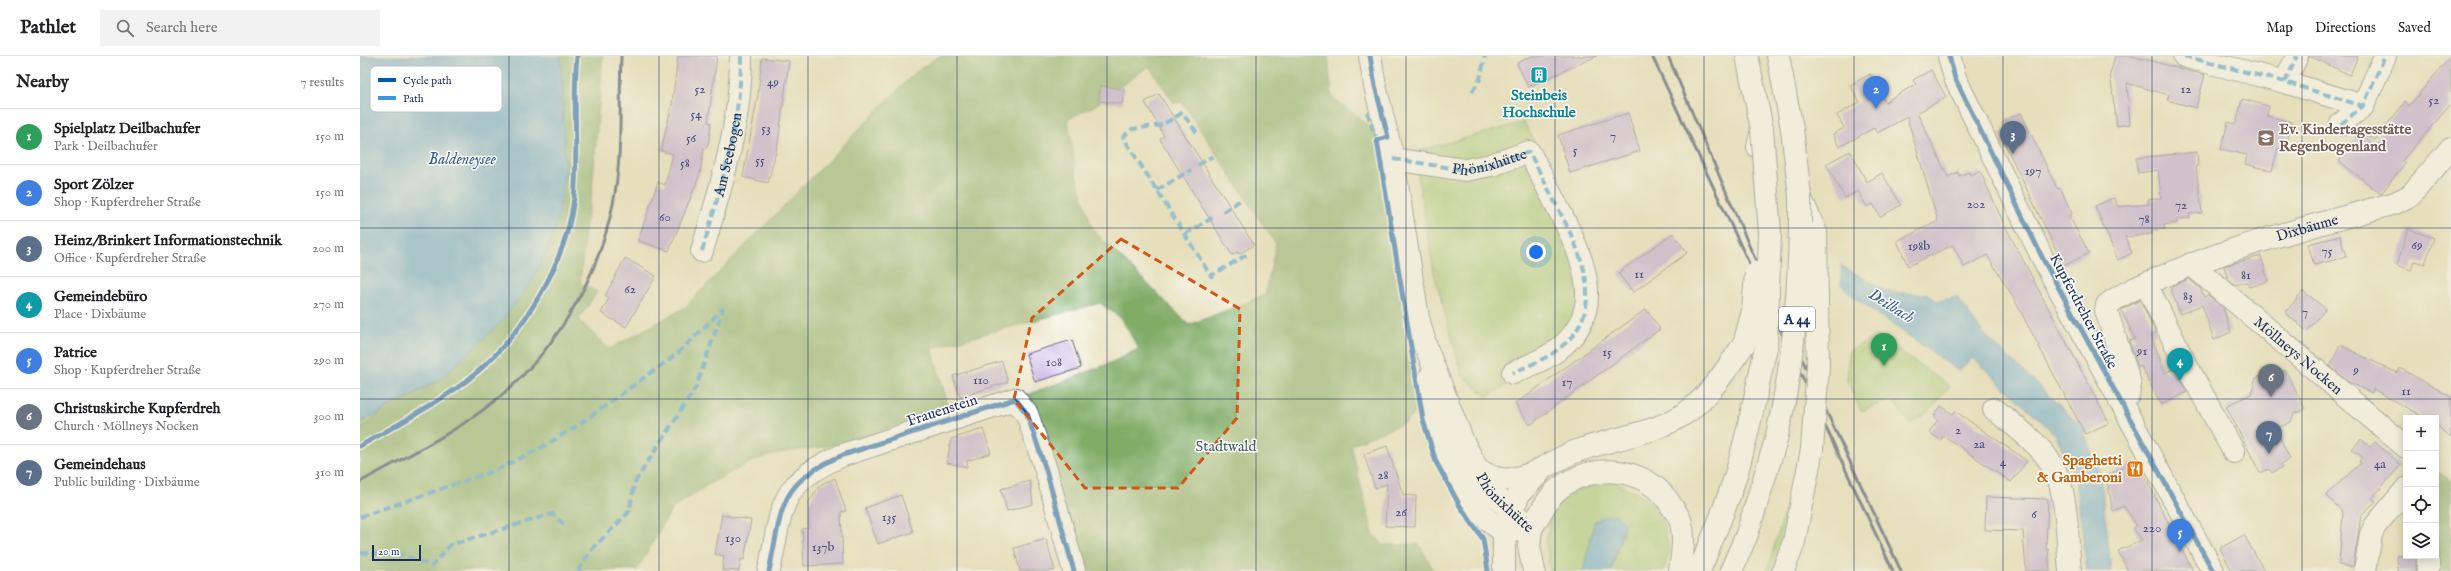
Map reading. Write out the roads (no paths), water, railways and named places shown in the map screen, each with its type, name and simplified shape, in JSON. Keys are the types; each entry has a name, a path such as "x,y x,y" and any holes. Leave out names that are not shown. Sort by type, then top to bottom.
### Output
{"main road":[{"name":"Am Seebogen","path":"702,251 731,142 741,75 740,56"},
{"name":"Phönixhütte","path":"1370,56 1375,86 1393,159 1418,318 1426,347 1463,442 1489,490 1531,529"},
{"name":"A 44","path":"1699,571 1719,524 1737,472 1751,418 1766,346 1770,233 1762,129 1747,56"},
{"name":"A 44","path":"1731,571 1747,534 1776,440 1791,363 1799,304 1800,196 1792,129 1778,56"},
{"name":"Kupferdreher Straße","path":"1949,56 1956,78 2044,261 2213,571"},
{"path":"2184,56 2285,82 2363,106"},
{"path":"2285,82 2297,56"},
{"path":"2341,124 2363,106 2385,56"},
{"path":"1477,469 1494,478 1508,480 1522,478 1541,471 1576,451 1636,434 1689,410 1716,386 1744,344 1752,311 1756,267 1754,164 1762,129"},
{"name":"Dixbäume","path":"2120,402 2128,395 2130,384 2106,310 2107,305 2146,284 2191,264 2267,240 2395,203 2411,195 2451,148"},
{"name":"Phönixhütte","path":"1393,159 1465,170 1492,165 1529,152 1580,253 1586,276 1586,310 1578,329 1556,351 1513,373"},
{"path":"1783,571 1794,542 1812,449 1818,366 1818,270 1816,233 1800,196"},
{"name":"Möllneys Nocken","path":"2191,264 2403,444"},
{"path":"2146,284 2183,359 2234,452"},
{"name":"Phönixhütte","path":"1426,347 1430,397 1448,455 1461,482 1481,512 1504,532 1531,529"},
{"name":"Frauenstein","path":"769,571 784,503 789,492 801,478 817,467 843,455 1015,399 1027,414 1046,470 1074,571"},
{"path":"1994,409 2036,446 2051,465 2059,479 2064,500 2070,571"},
{"path":"1504,571 1504,532 1511,512 1519,494 1541,471"},
{"path":"1534,571 1529,546 1531,529 1556,491 1578,478 1601,472 1626,472 1646,480 1668,499 1681,521 1683,546 1680,571"},
{"path":"2364,571 2371,534 2375,526 2403,492"},
{"path":"2428,559 2428,571"}],"water":[{"name":"Baldeneysee","path":"360,56 561,56 565,168 559,213 549,248 528,287 502,321 441,379 360,423"},
{"name":"Deilbach","path":"1793,238 1888,292 1926,294 1937,301 1957,297 1981,331 2082,427 2101,477 2111,571 2087,571 2075,476 2056,435 1973,358 1958,371 1854,297"},
{"path":"1607,515 1616,515 1624,524 1611,571 1583,571 1595,521"}],"railway":[{"path":"360,482 438,439 483,410 507,391 529,369 549,345 567,319 582,292 595,263 606,234 613,204 619,149 621,56"},
{"path":"1652,56 1893,571"},
{"path":"1668,56 1751,250 1901,571"}],"place":[{"name":"Steinbeis Hochschule","path":"1539,75"},
{"name":"Sport Zölzer","path":"1876,109"},
{"name":"Ev. Kindertagesstätte Regenbogenland","path":"2266,138"},
{"name":"Heinz/Brinkert Informationstechnik","path":"2013,154"},
{"name":"Spielplatz Deilbachufer","path":"1884,366"},
{"name":"Gemeindebüro","path":"2180,381"},
{"name":"Christuskirche Kupferdreh","path":"2271,397"},
{"name":"Gemeindehaus","path":"2269,454"},
{"name":"Spaghetti & Gamberoni","path":"2135,469"},
{"name":"Patrice","path":"2180,552"}],"park label":[{"name":"Stadtwald","path":"1226,446"}]}
